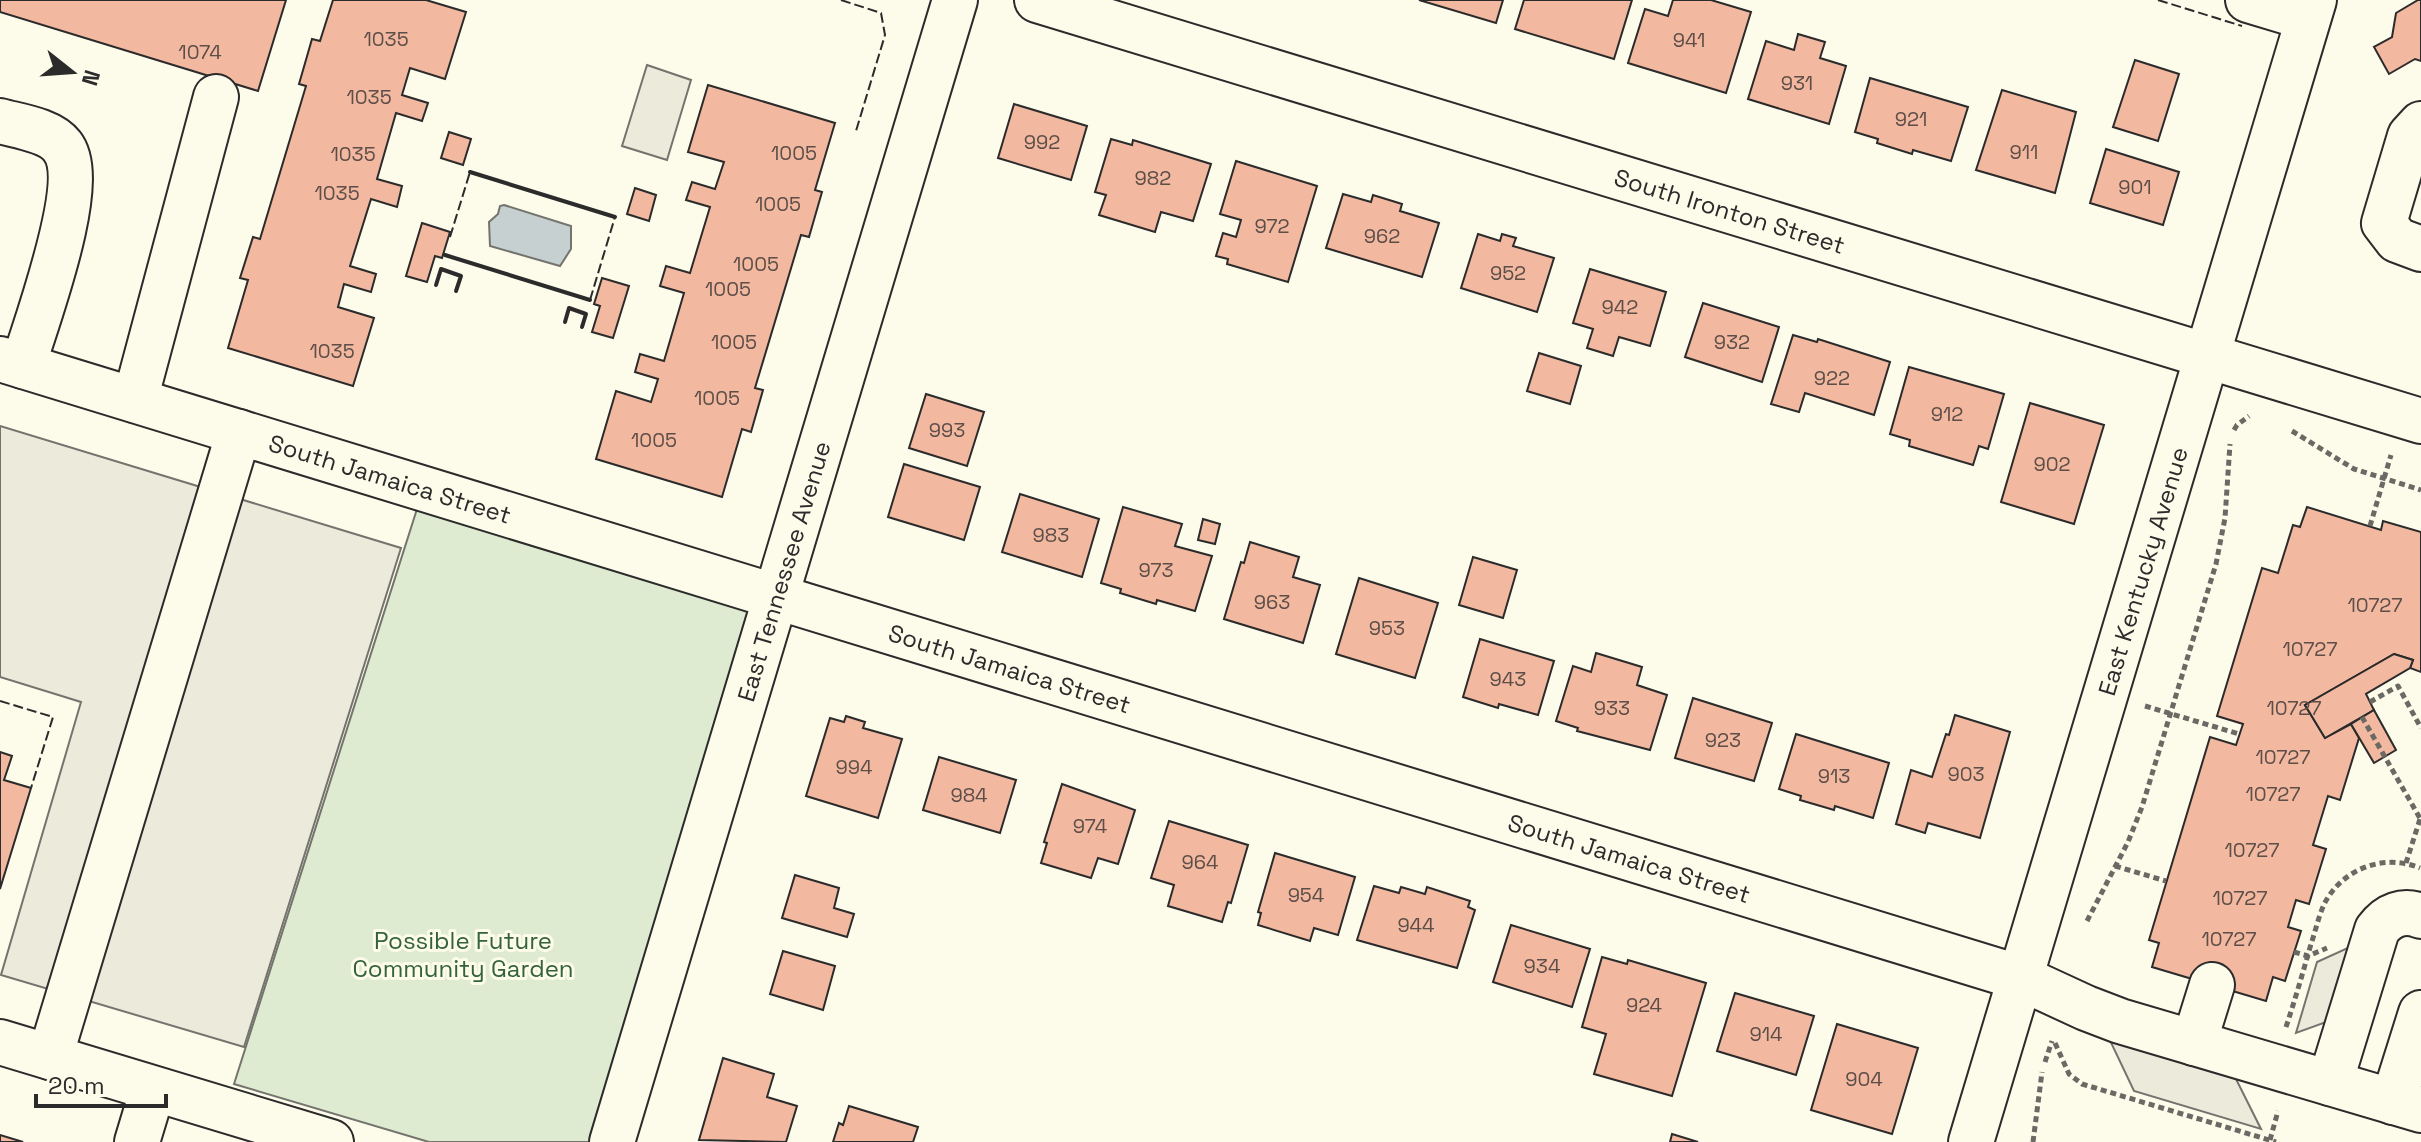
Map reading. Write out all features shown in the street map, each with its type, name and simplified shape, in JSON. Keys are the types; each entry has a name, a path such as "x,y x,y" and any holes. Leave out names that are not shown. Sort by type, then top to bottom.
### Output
{"street":[{"name":"East Tennessee Avenue","path":"612,1142 955,0"},
{"name":"South Ironton Street","path":"1037,0 2412,419"},
{"path":"2248,0 2311,9"},
{"name":"East Kentucky Avenue","path":"1971,1142 2311,9"},
{"path":"135,400 216,97"},
{"path":"0,121 49,136 60,143 68,155 72,172 68,212 12,363"},
{"path":"2421,124 2410,136 2384,223 2397,240 2421,249"},
{"name":"South Jamaica Street","path":"12,363 2021,978 2097,1013 2407,1106"},
{"path":"50,1057 239,432"},
{"path":"2330,1083 2377,930 2385,920 2397,914 2421,916"},
{"path":"2194,1043 2212,985"},
{"path":"2407,1106 2421,1013"},
{"path":"0,1042 331,1142"},
{"path":"137,1142 153,1089"}],"path":[{"path":"2082,931 2142,807 2221,541 2232,434 2237,425 2252,415"},
{"path":"2370,526 2384,479 2412,419"},
{"path":"2288,429 2341,462 2421,490"},
{"path":"2370,702 2398,686 2421,728"},
{"path":"2105,694 2239,734"},
{"path":"2362,717 2421,819 2406,863"},
{"path":"2115,866 2166,881"},
{"path":"2283,1036 2308,956"},
{"path":"2033,1142 2041,1075 2054,1038 2069,1074 2082,1084 2276,1142"}],"green space":[{"name":"Possible Future Community Garden","path":"417,509 751,611 594,1142 429,1142 234,1084"}],"shaded area":[{"path":"647,65 691,80 667,160 622,146"},
{"path":"504,205 571,226 571,249 560,266 490,246 489,222"},
{"path":"0,426 401,548 244,1047 1,975 81,702 0,677"},
{"path":"2374,936 2351,1013 2296,1033 2317,962"},
{"path":"2097,1013 2222,1051 2261,1129 2134,1091"}],"building":[{"path":"0,0 286,0 258,91 0,12"},
{"path":"333,0 426,0 466,12 445,79 410,68 402,95 428,103 422,121 396,113 377,179 402,186 397,207 371,199 350,266 376,274 371,292 344,284 338,307 374,318 353,386 228,348 248,280 240,278 253,237 260,239 306,86 299,84 312,39 320,41"},
{"path":"1419,0 1503,0 1496,23"},
{"path":"1524,0 1632,0 1614,59 1515,29"},
{"path":"1673,0 1711,0 1751,12 1726,93 1628,63 1645,9 1668,16"},
{"path":"2421,0 2421,61 2415,59 2389,74 2374,47 2392,37 2396,13"},
{"path":"1798,34 1825,42 1820,58 1846,66 1829,124 1748,99 1766,41 1794,50"},
{"path":"2135,60 2179,74 2158,141 2113,127"},
{"path":"1870,78 1968,107 1951,161 1913,150 1912,154 1855,132"},
{"path":"708,85 835,123 815,190 822,192 809,237 801,235 755,388 763,390 751,432 742,429 722,497 596,459 616,391 651,402 658,379 635,372 640,354 664,361 684,293 660,286 666,266 690,273 710,207 686,200 692,182 715,189 724,162 688,152"},
{"path":"2002,90 2076,112 2055,193 1976,170"},
{"path":"1014,104 1087,126 1071,180 998,158"},
{"path":"449,132 471,139 463,165 441,158"},
{"path":"1111,139 1132,145 1133,140 1211,164 1193,221 1161,212 1155,232 1099,215 1106,195 1095,192"},
{"path":"2106,149 2179,172 2163,225 2090,203"},
{"path":"1236,161 1317,186 1288,282 1227,264 1228,259 1216,256 1223,233 1236,237 1241,220 1220,214"},
{"path":"635,188 656,195 649,221 627,214"},
{"path":"1343,194 1371,202 1373,195 1402,204 1400,211 1439,223 1422,277 1326,248"},
{"path":"422,223 450,232 442,258 435,256 427,282 406,276"},
{"path":"1478,234 1500,241 1502,234 1516,238 1513,246 1554,258 1537,312 1461,288"},
{"path":"1590,269 1666,292 1650,346 1619,337 1613,356 1587,348 1593,329 1573,323"},
{"path":"602,278 629,286 613,338 592,332 600,306 594,304"},
{"path":"1703,303 1779,327 1762,382 1685,357"},
{"path":"1793,335 1817,342 1818,339 1890,362 1874,415 1805,393 1799,412 1771,404"},
{"path":"1539,353 1581,366 1570,404 1527,391"},
{"path":"1909,367 2004,394 1988,449 1979,446 1973,465 1909,446 1910,440 1890,434"},
{"path":"926,394 984,412 967,466 909,448"},
{"path":"2030,403 2104,425 2074,524 2001,502"},
{"path":"904,464 980,487 964,540 888,517"},
{"path":"1020,494 1099,519 1082,577 1002,552"},
{"path":"1123,507 1182,524 1175,546 1212,556 1195,611 1157,600 1156,604 1120,593 1121,589 1101,583"},
{"path":"2307,507 2381,530 2383,521 2421,532 2421,672 2410,668 2413,660 2394,654 2305,705 2325,738 2351,724 2359,738 2340,800 2328,796 2313,845 2326,849 2309,904 2296,900 2288,927 2301,931 2285,981 2273,977 2266,1001 2152,967 2159,943 2149,940 2210,737 2236,745 2243,724 2217,716 2262,568 2278,573 2293,525 2300,527"},
{"path":"1203,519 1220,524 1215,544 1198,540"},
{"path":"1250,542 1299,557 1293,577 1320,585 1303,643 1224,619"},
{"path":"1473,557 1517,570 1503,618 1459,605"},
{"path":"1359,578 1438,603 1415,678 1336,654"},
{"path":"1480,639 1554,661 1538,715 1499,704 1498,708 1463,697"},
{"path":"1596,653 1642,667 1637,685 1667,695 1650,750 1577,731 1578,728 1556,721 1573,666 1591,672"},
{"path":"2394,654 2413,660 2410,668 2366,694 2374,710 2325,738 2305,705"},
{"path":"1693,698 1772,723 1754,781 1675,758"},
{"path":"2374,710 2396,750 2374,763 2351,724"},
{"path":"1955,715 2010,732 1980,838 1928,823 1925,833 1896,824 1911,770 1932,777"},
{"path":"846,716 865,722 863,728 902,739 878,818 806,796 830,718 844,722"},
{"path":"1796,734 1889,763 1873,818 1835,806 1834,810 1800,800 1801,796 1779,789"},
{"path":"0,752 12,756 4,780 31,788 0,889"},
{"path":"939,757 1016,780 1000,833 923,810"},
{"path":"1062,784 1135,810 1118,864 1098,858 1091,878 1041,863 1047,843 1044,842"},
{"path":"1169,821 1248,845 1231,903 1228,902 1222,922 1168,906 1174,885 1151,878"},
{"path":"1275,853 1355,877 1338,935 1314,928 1310,941 1258,925 1261,913 1258,912"},
{"path":"795,875 839,888 834,908 854,914 847,937 782,918"},
{"path":"1374,886 1399,893 1401,887 1425,894 1427,887 1470,901 1468,907 1475,910 1457,968 1357,940"},
{"path":"1511,925 1590,949 1572,1007 1493,982"},
{"path":"783,951 835,966 823,1010 770,994"},
{"path":"1602,957 1627,964 1628,960 1706,983 1672,1096 1594,1074 1606,1034 1582,1027"},
{"path":"1735,993 1814,1016 1796,1075 1717,1051"},
{"path":"1837,1024 1918,1048 1892,1134 1811,1110"},
{"path":"723,1058 774,1074 767,1097 797,1106 786,1142 699,1140"},
{"path":"849,1106 918,1127 913,1142 833,1142"},
{"path":"1672,1134 1698,1142 1670,1142"},
{"path":"0,1135 23,1142 0,1142"}],"fence":[{"path":"841,0 881,13 885,35 856,131"},
{"path":"2158,0 2242,26"},
{"path":"450,237 470,172"},
{"path":"590,300 615,217"},
{"path":"0,701 53,717 31,788"}],"wall":[{"path":"470,172 615,217"},
{"path":"445,255 590,300"},
{"path":"436,285 441,269 461,276 456,291"},
{"path":"565,322 569,308 586,314 582,327"}]}
